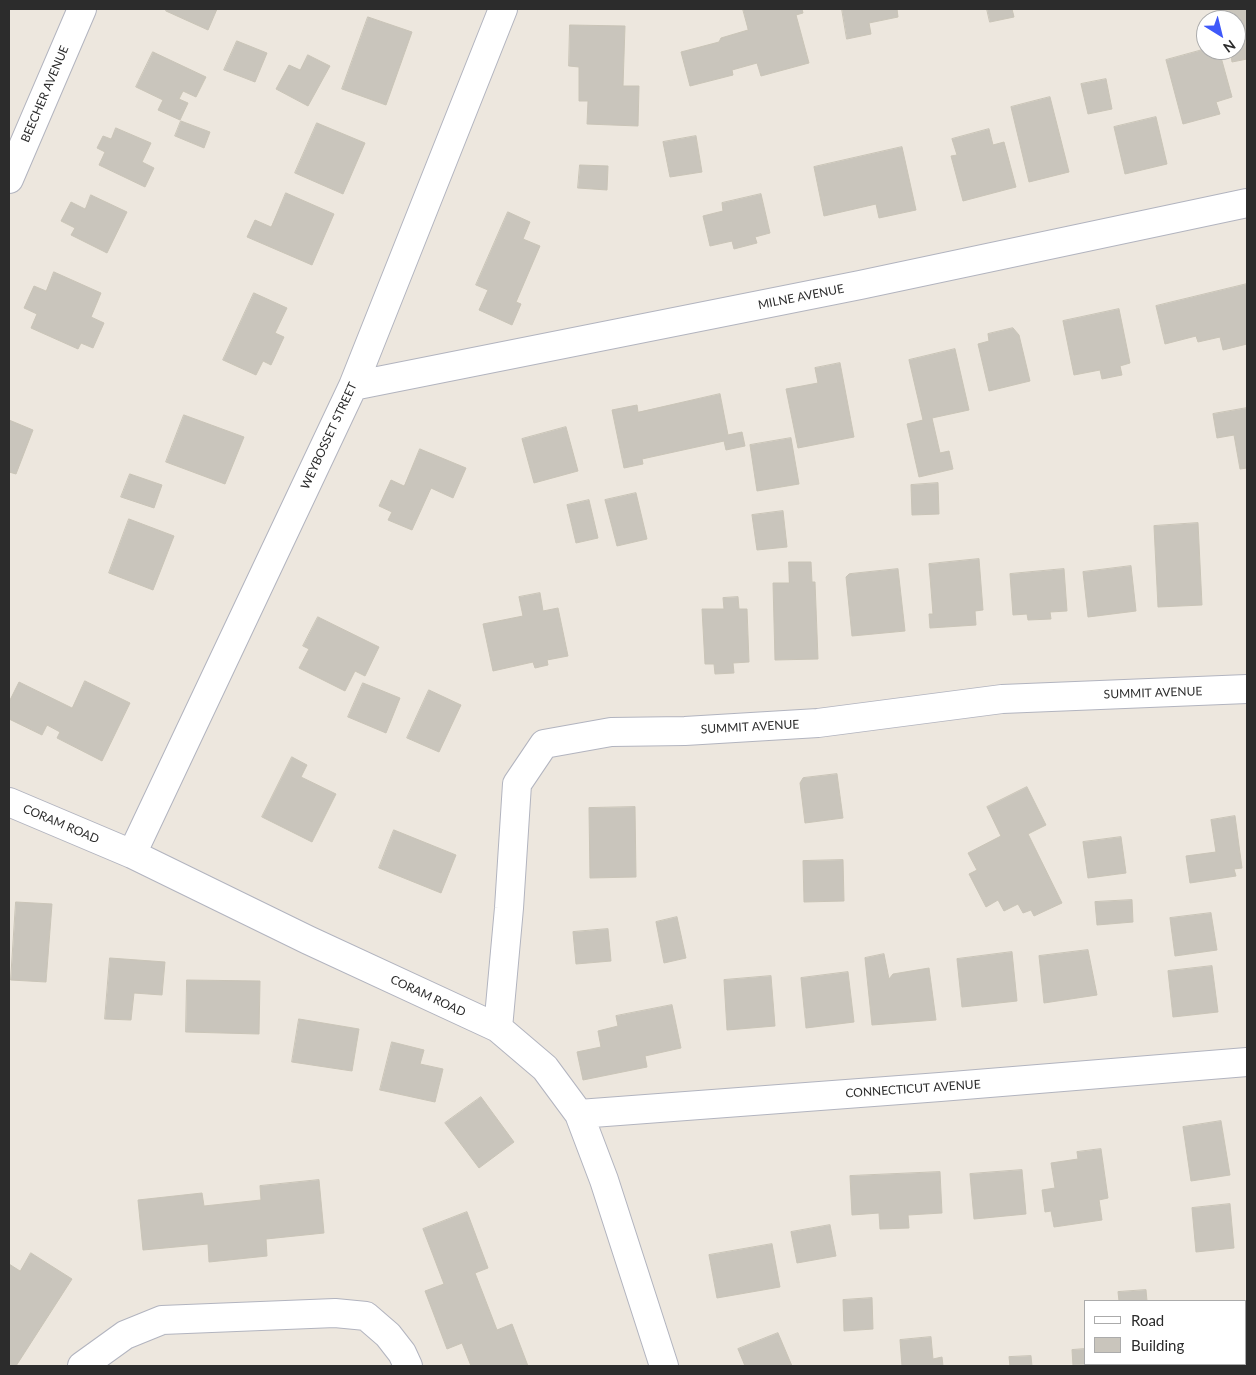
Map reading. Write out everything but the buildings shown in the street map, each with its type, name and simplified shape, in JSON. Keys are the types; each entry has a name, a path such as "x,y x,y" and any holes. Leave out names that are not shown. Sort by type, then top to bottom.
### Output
{"street":[{"name":"BEECHER AVENUE","path":"9,179 82,9"},
{"name":"WEYBOSSET STREET","path":"132,854 353,386 504,9"},
{"name":"MILNE AVENUE","path":"353,386 860,285 1247,203"},
{"name":"SUMMIT AVENUE","path":"498,1028 509,908 517,784 544,744 611,732 685,731 818,723 1002,699 1247,689"},
{"name":"CORAM ROAD","path":"9,802 132,854 308,940 498,1028 545,1068 579,1114 604,1180 664,1366"},
{"name":"CONNECTICUT AVENUE","path":"579,1114 950,1087 1247,1062"},
{"path":"82,1366 125,1335 162,1320 335,1313 366,1316 388,1335 402,1353 408,1366"}]}
